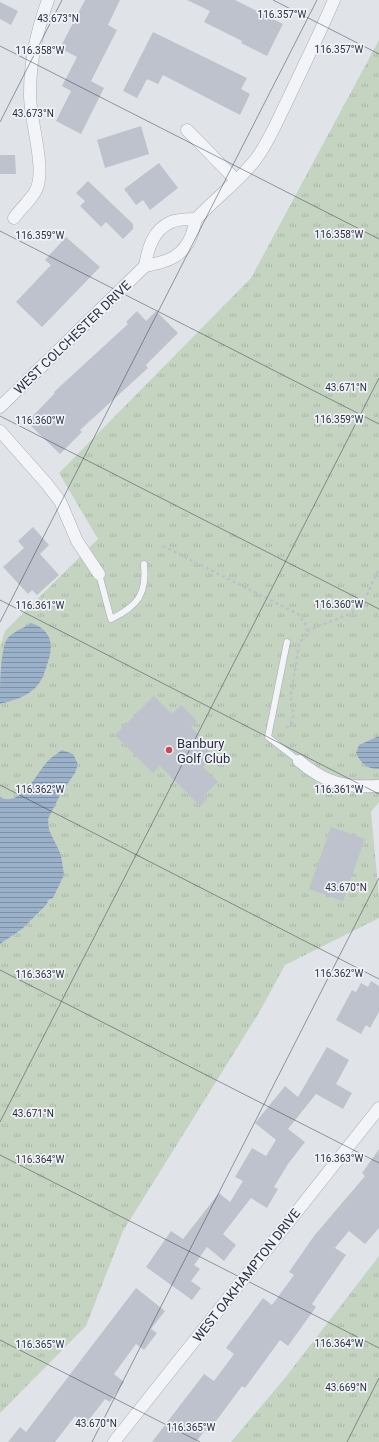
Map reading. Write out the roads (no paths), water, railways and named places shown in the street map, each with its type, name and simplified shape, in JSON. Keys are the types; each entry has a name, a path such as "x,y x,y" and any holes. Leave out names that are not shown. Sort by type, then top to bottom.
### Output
{"street":[{"path":"14,218 36,191 41,163 32,120 30,94 32,59 38,27 48,0"},
{"path":"196,219 172,221 160,229 149,245 145,266 165,263 184,249 192,235 196,219 256,158 269,138 334,0"},
{"path":"187,130 236,180"},
{"name":"WEST COLCHESTER DRIVE","path":"0,407 145,266"},
{"path":"0,431 46,482 60,501 77,541 99,574"},
{"path":"299,761 313,773 327,781 344,786 379,786"},
{"name":"WEST OAKHAMPTON DRIVE","path":"114,1442 379,1108"}],"lane":[{"path":"99,574 111,619 127,611 140,596 145,581 144,564"},
{"path":"287,642 268,736 299,761"}],"water":[{"path":"31,623 44,630 50,641 51,647 49,660 44,674 42,679 31,692 0,704 1,670 3,652 7,639 12,634"},
{"path":"379,736 379,769 375,769 365,765 356,753 359,745"},
{"path":"62,750 73,754 78,764 75,773 61,793 48,819 49,830 61,855 64,875 53,898 48,900 47,904 22,929 0,944 0,797 8,799 15,798 21,794 49,760"}],"place":[{"name":"Banbury Golf Club","path":"169,750"}]}
